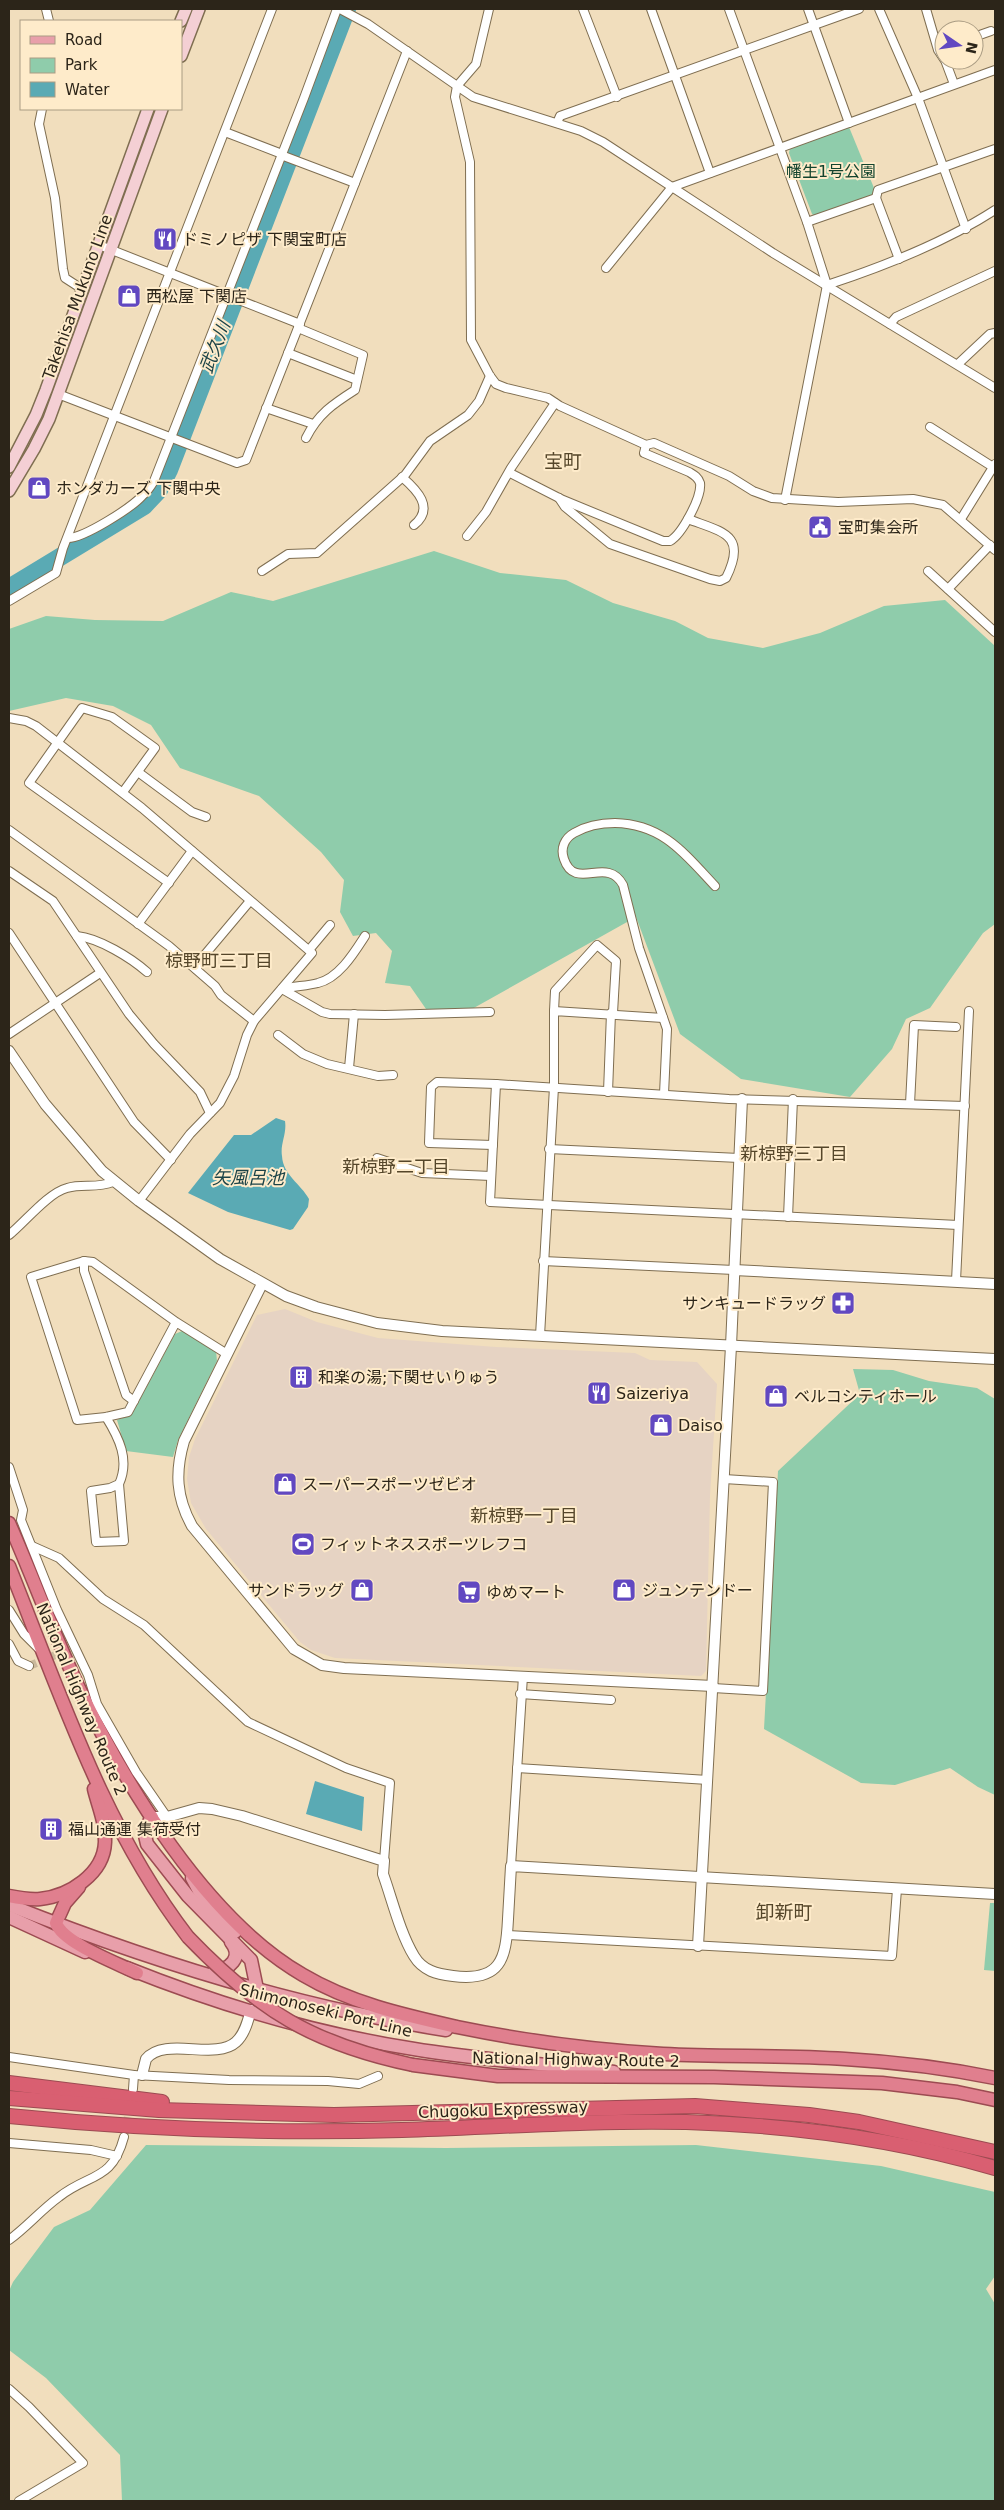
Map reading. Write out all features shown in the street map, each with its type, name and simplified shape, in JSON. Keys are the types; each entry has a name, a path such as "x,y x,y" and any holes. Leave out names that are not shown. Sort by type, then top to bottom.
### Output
{"highway":[{"name":"National Highway Route 2","path":"9,1523 88,1707 118,1764 152,1817 180,1857 227,1914 261,1946 322,1986 348,1998 398,2013 510,2038 588,2048 663,2054 861,2060 929,2067 995,2078"},
{"name":"National Highway Route 2","path":"9,1566 89,1767 145,1875 188,1938 229,1979 258,2002 289,2021 336,2045 413,2065 498,2076 651,2076 882,2084 957,2092 995,2100"},
{"path":"89,1767 103,1820 105,1843 98,1865 66,1903 56,1923 60,1932 71,1940 138,1973"},
{"path":"9,1896 33,1899 47,1898 64,1892 88,1878"},
{"path":"9,2083 232,2111"},
{"name":"Chugoku Expressway","path":"9,2098 88,2106 334,2115 695,2106 800,2114 859,2122 995,2152"},
{"name":"Chugoku Expressway","path":"9,2116 78,2123 226,2130 401,2130 624,2122 743,2125 852,2137 922,2150 995,2168"}],"main road":[{"path":"182,53 199,9"},
{"name":"Takehisa Mukuno Line","path":"9,467 36,415 148,110"},
{"name":"Takehisa Mukuno Line","path":"9,491 34,449 58,394 162,110"},
{"path":"152,1817 144,1830 147,1844 188,1896 251,1960 257,1989"},
{"path":"180,1857 199,1892 258,1957 262,1970 251,2010"},
{"name":"Shimonoseki Port Line","path":"9,1905 139,1954 257,1989 389,2020 510,2038"},
{"name":"Shimonoseki Port Line","path":"9,1916 77,1949 138,1973 251,2010 335,2033 412,2049 651,2076"},
{"path":"204,1974 224,1969 234,1962 236,1950 225,1934"}],"street":[{"path":"9,601 56,573 63,548 272,9"},
{"path":"68,538 74,538 99,525 142,497 154,481 173,438 338,9 368,24 473,97 581,130 603,142 773,253 995,388"},
{"path":"490,9 476,64 456,86 456,97 469,154 471,182 469,242 471,340 496,384 548,398 646,445 654,443 729,476 754,491 785,500 838,502 913,500 943,505 993,548 948,589"},
{"path":"583,9 617,97"},
{"path":"651,9 710,173"},
{"path":"729,9 807,222 826,284 785,500"},
{"path":"808,9 849,123"},
{"path":"558,123 560,116 859,9"},
{"path":"879,9 918,98 966,228"},
{"path":"926,9 934,30"},
{"path":"984,33 991,31"},
{"path":"58,394 237,464 246,460 407,51"},
{"path":"948,70 954,84"},
{"path":"606,268 672,187 995,70"},
{"path":"42,110 39,124 55,198 65,278 82,289"},
{"path":"225,132 355,183"},
{"path":"899,258 876,198 878,190 995,149"},
{"path":"807,222 876,198"},
{"path":"826,284 899,258 966,228 995,210"},
{"path":"99,245 242,301 363,355 355,390 334,403 313,424 306,438"},
{"path":"890,324 896,317 995,271"},
{"path":"958,364 990,334 995,332"},
{"path":"288,353 357,380"},
{"path":"262,571 288,554 317,553 402,476 430,441 468,415 480,401 490,376"},
{"path":"467,536 486,512 555,403"},
{"path":"266,408 313,424"},
{"path":"930,427 994,465 961,519"},
{"path":"510,473 559,498 668,542 677,536 688,519 699,493 698,479 689,472 644,453 646,445"},
{"path":"402,476 420,495 425,509 421,520 414,525"},
{"path":"559,498 565,507 610,544 710,579 723,580 727,575 733,552 732,540 725,533 688,519"},
{"path":"928,571 995,632"},
{"path":"123,792 155,748 112,717 82,708 29,783 168,883"},
{"path":"9,718 26,721 123,792 312,953 254,1021 227,1092 202,1120 139,1201"},
{"path":"138,772 192,812 206,817"},
{"path":"664,1094 667,1029 619,878 606,871 583,875 574,871 564,860 563,849 565,841 570,835 580,829 607,823 625,823 645,828 670,841 715,886"},
{"path":"9,830 169,946 216,986 221,995 254,1021"},
{"path":"138,924 192,851"},
{"path":"9,871 53,902 100,973 144,1033 200,1092 210,1113"},
{"path":"196,969 202,958 250,901"},
{"path":"309,950 330,925"},
{"path":"9,933 134,1122 171,1160"},
{"path":"77,936 88,938 133,960 147,972"},
{"path":"282,989 323,982 337,972 354,953 365,936"},
{"path":"540,1336 549,1148 554,1087 555,991 597,946 616,961 608,1092"},
{"path":"9,1034 100,973"},
{"path":"282,989 322,1012 354,1014 490,1012"},
{"path":"554,1011 612,1013 663,1018"},
{"path":"956,1281 969,1011"},
{"path":"349,1068 354,1014"},
{"path":"910,1104 914,1025 956,1027"},
{"path":"278,1035 312,1058 378,1076 393,1075"},
{"path":"9,1051 68,1133 113,1182 220,1260 262,1284 316,1307 377,1323 442,1331 995,1359"},
{"path":"492,1145 429,1142 431,1087 437,1082 496,1084 742,1099 793,1099 964,1106"},
{"path":"496,1084 490,1202 958,1225"},
{"path":"698,1946 731,1346 742,1099"},
{"path":"788,1217 793,1099"},
{"path":"549,1148 739,1158"},
{"path":"376,1158 422,1173 491,1176"},
{"path":"9,1235 62,1190 76,1186 101,1187 113,1182"},
{"path":"543,1261 995,1284"},
{"path":"176,1322 128,1412 106,1418 78,1420 31,1277 84,1262 93,1262 176,1322 227,1354"},
{"path":"84,1262 84,1271 104,1335 126,1395 134,1401"},
{"path":"262,1284 184,1440 177,1468 179,1492 186,1515 200,1536 294,1648 311,1660 333,1667 763,1690 773,1482 724,1479"},
{"path":"106,1418 116,1434 125,1461 119,1484 124,1541 96,1542 91,1491 110,1488 119,1484"},
{"path":"9,1466 23,1510 21,1520 72,1648 102,1711 136,1772 167,1817"},
{"path":"32,1546 59,1558 103,1599 150,1630 240,1716 265,1731 346,1768 390,1783 383,1874 410,1948 419,1963 432,1972 469,1977 485,1974 501,1961 507,1935 520,1694 523,1676"},
{"path":"9,1610 24,1634 44,1654"},
{"path":"9,1644 18,1661 29,1666"},
{"path":"520,1694 611,1700"},
{"path":"517,1768 708,1780"},
{"path":"152,1817 167,1817 199,1808 228,1812 384,1862"},
{"path":"167,1817 164,1824 166,1832 180,1857"},
{"path":"511,1866 995,1894"},
{"path":"507,1935 892,1956 897,1889"},
{"path":"132,2089 146,2059 158,2051 220,2048 232,2045 240,2038 251,2010"},
{"path":"9,2057 138,2075 229,2080 328,2081 359,2084 378,2076"},
{"path":"9,2240 59,2196 104,2172 117,2156 124,2136"},
{"path":"9,2143 91,2150 117,2156"},
{"path":"9,2390 29,2407 83,2463 19,2501"}],"shaded area":[{"path":"285,1309 317,1322 378,1338 496,1347 635,1353 650,1360 697,1362 717,1384 710,1496 706,1671 701,1676 335,1658 311,1650 300,1642 206,1529 191,1503 187,1479 189,1457 195,1439 257,1315"}],"green space":[{"name":"幡生1号公園","path":"849,127 874,188 872,196 815,216 812,214 789,153 790,148"},
{"path":"434,551 500,573 566,580 613,603 675,621 708,638 763,648 820,633 884,606 945,600 995,646 995,924 983,933 930,1008 906,1019 892,1049 850,1097 741,1079 680,1034 636,917 472,1009 426,1009 410,986 385,983 392,951 376,933 353,936 340,912 344,880 321,852 259,796 180,768 151,725 113,706 66,698 9,711 9,629 46,616 95,620 163,621 231,592 273,601"},
{"path":"182,1331 216,1351 217,1361 178,1440 173,1457 126,1451 117,1420 132,1414 175,1334"},
{"path":"853,1369 893,1370 929,1381 977,1388 995,1399 995,1795 978,1787 950,1768 895,1785 861,1783 764,1729 778,1471 860,1394"},
{"path":"990,1903 995,1903 995,1971 984,1970"},
{"path":"146,2145 446,2148 696,2145 881,2166 995,2192 995,2276 986,2289 995,2304 995,2501 122,2501 120,2455 46,2378 9,2350 9,2291 13,2282 54,2227 90,2210"}],"water":[{"name":"矢風呂池","path":"276,1118 285,1121 282,1147 283,1163 289,1174 309,1199 308,1207 293,1229 290,1230 228,1212 188,1193 234,1135 251,1135"},
{"path":"315,1781 364,1797 362,1831 306,1814"}],"waterway":[{"name":"武久川","path":"9,588 144,506 159,490 169,470 347,9"}],"tunnel":[{"path":"29,1666 70,1649"},
{"path":"124,2137 130,2106"}],"place":[{"name":"ドミノピザ 下関宝町店","path":"165,239"},
{"name":"西松屋 下関店","path":"129,296"},
{"name":"ホンダカーズ 下関中央","path":"39,488"},
{"name":"宝町集会所","path":"820,527"},
{"name":"サンキュードラッグ","path":"843,1303"},
{"name":"和楽の湯;下関せいりゅう","path":"301,1377"},
{"name":"Saizeriya","path":"599,1393"},
{"name":"ベルコシティホール","path":"776,1396"},
{"name":"Daiso","path":"661,1425"},
{"name":"スーパースポーツゼビオ","path":"285,1484"},
{"name":"フィットネススポーツレフコ","path":"303,1544"},
{"name":"サンドラッグ","path":"362,1590"},
{"name":"ジュンテンドー","path":"624,1590"},
{"name":"ゆめマート","path":"469,1592"},
{"name":"福山通運 集荷受付","path":"51,1829"}],"district":[{"name":"宝町","path":"563,461"},
{"name":"椋野町三丁目","path":"219,961"},
{"name":"新椋野三丁目","path":"794,1154"},
{"name":"新椋野二丁目","path":"396,1167"},
{"name":"新椋野一丁目","path":"524,1516"},
{"name":"卸新町","path":"784,1912"}]}
